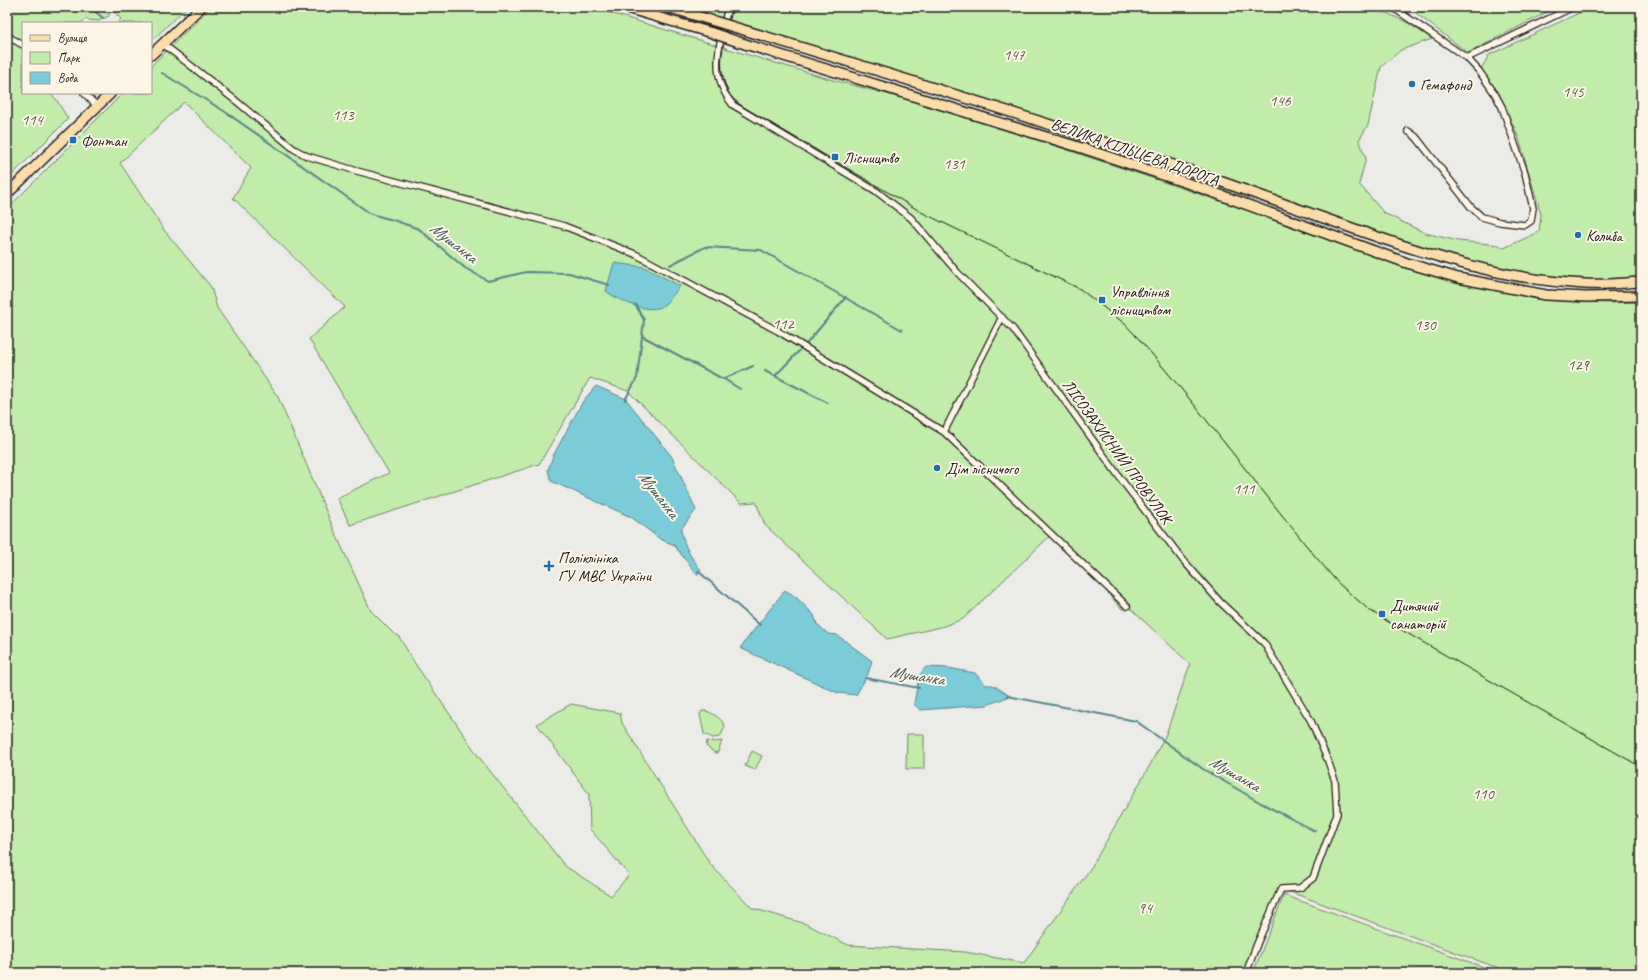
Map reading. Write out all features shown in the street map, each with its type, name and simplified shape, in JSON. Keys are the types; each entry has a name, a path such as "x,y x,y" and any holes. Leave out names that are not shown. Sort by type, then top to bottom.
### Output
{"main road":[{"path":"152,55 201,7"},
{"name":"ВЕЛИКА КІЛЬЦЕВА ДОРОГА","path":"623,7 712,33 1078,147 1193,185 1408,262 1458,278 1546,295 1586,297 1641,296"},
{"name":"ВЕЛИКА КІЛЬЦЕВА ДОРОГА","path":"666,7 994,106 1196,173 1411,250 1461,264 1503,273 1551,280 1586,284 1641,282"},
{"path":"7,194 110,94"}],"street":[{"name":"ЛІСОЗАХИСНИЙ ПРОВУЛОК","path":"728,7 717,65 722,89 733,105 876,191 911,218 956,272 1013,329 1123,482 1183,560 1220,602 1264,643 1302,705 1336,781 1337,814 1313,878 1300,888 1282,889 1257,944 1246,973"},
{"path":"1392,7 1467,58 1479,71 1495,94 1502,107 1525,173 1533,208 1531,221 1526,225 1500,222 1482,217 1470,207 1416,137 1408,131"},
{"path":"1467,58 1573,7"},
{"path":"7,36 22,44"},
{"path":"163,44 235,100 294,149 307,156 357,171 564,226 635,254 778,330 944,432 1127,606"},
{"path":"85,94 97,106"},
{"path":"944,432 1002,317"}],"green space":[{"name":"114","path":"7,7 187,7 152,40 152,22 118,22 121,19 113,11 109,12 109,16 98,21 88,20 87,18 82,22 22,22 22,94 50,94 56,99 68,119 7,180"},
{"path":"211,7 591,7 833,80 925,104 981,121 1253,212 1427,274 1538,299 1605,303 1641,302 1641,973 1512,973 1282,889 1246,973 7,973 7,209 122,94 152,94 152,65","holes":["184,102 251,168 233,198 345,307 309,339 389,473 337,498 350,525 539,464 590,378 628,391 741,503 756,502 765,525 887,639 941,627 963,619 1052,534 1109,589 1110,596 1122,609 1130,608 1190,664 1166,734 1150,765 1092,866 1024,963 965,952 848,945 806,924 752,908 710,864 622,723 620,713 571,704 537,724 589,794 590,829 629,875 611,896 565,866 479,757 414,662 398,635 395,635 371,611 334,530 278,397 217,308 211,287 164,230 120,163"]},
{"path":"667,7 1268,7 1281,13 1285,7 1374,7 1408,23 1432,39 1401,50 1381,67 1368,125 1359,140 1366,158 1359,184 1384,213 1425,233 1458,241 1499,245 1504,248 1539,232 1541,214 1518,136 1498,92 1481,69 1489,55 1593,7 1641,7 1641,282 1586,284 1461,263 1196,173"},
{"path":"1412,7 1557,7 1468,53 1417,14"},
{"path":"702,711 709,712 722,721 725,727 720,737 713,738 704,734 700,714"},
{"path":"907,734 924,734 924,769 906,769"},
{"path":"707,741 722,741 718,752 715,753 706,746"},
{"path":"752,751 762,756 755,770 745,766"},
{"path":"1284,895 1500,973 1253,973"}],"water":[{"path":"614,263 644,267 680,286 664,305 658,308 651,309 634,306 618,299 606,291"},
{"path":"596,386 626,399 672,457 696,510 681,529 688,551 701,570 697,575 674,545 660,539 631,517 551,481 548,470 553,456 583,401"},
{"path":"785,590 796,597 814,615 817,624 828,634 837,635 872,661 868,674 856,695 838,693 740,648"},
{"path":"926,667 948,668 975,673 986,685 993,685 1010,696 987,705 920,710 914,704 919,676"}],"waterway":[{"name":"Мушанка","path":"90,7 103,18"},
{"name":"Мушанка","path":"162,73 224,111 371,214 419,229 465,268 488,281 526,272 569,273 609,285"},
{"path":"670,265 705,247 761,250 902,330"},
{"path":"807,343 846,297"},
{"name":"Мушанка","path":"625,400 637,378 644,320 635,304"},
{"path":"642,336 723,379 753,366"},
{"path":"775,376 799,351"},
{"path":"765,371 828,403"},
{"path":"724,379 740,389"},
{"name":"Мушанка","path":"698,571 760,625"},
{"name":"Мушанка","path":"865,678 919,688"},
{"name":"Мушанка","path":"1007,696 1136,721 1203,769 1261,803 1315,831"}],"tram line":[{"path":"733,7 722,49 721,71 727,91 736,101 742,106 923,213 1080,289 1125,324 1146,347 1188,397 1309,549 1338,583 1369,610 1641,767"}],"place":[{"name":"Гемафонд","path":"1412,84"},
{"name":"Фонтан","path":"73,140"},
{"name":"Лісництво","path":"835,157"},
{"name":"Колиба","path":"1578,235"},
{"name":"Управління лісництвом","path":"1102,300"},
{"name":"Дім лісничого","path":"937,468"},
{"name":"Поліклініка ГУ МВС України","path":"549,566"},
{"name":"Дитячий санаторій","path":"1382,614"}],"park label":[{"name":"147","path":"1014,54"},
{"name":"145","path":"1573,91"},
{"name":"146","path":"1280,100"},
{"name":"113","path":"343,114"},
{"name":"131","path":"954,163"},
{"name":"112","path":"783,323"},
{"name":"130","path":"1425,324"},
{"name":"129","path":"1578,364"},
{"name":"111","path":"1244,488"},
{"name":"110","path":"1483,793"},
{"name":"94","path":"1145,907"}]}
